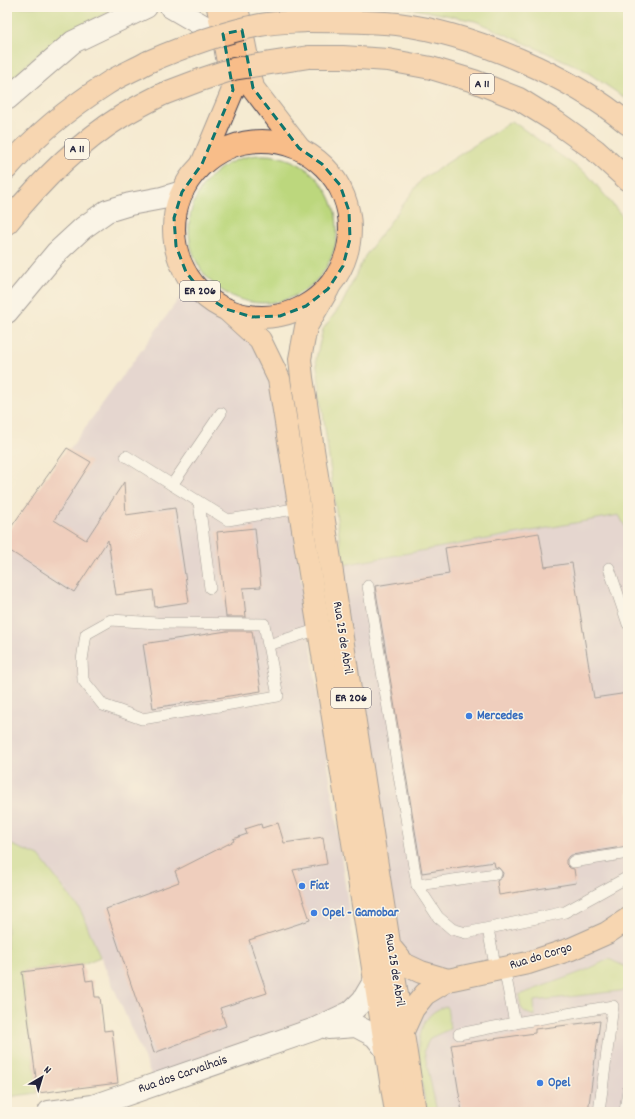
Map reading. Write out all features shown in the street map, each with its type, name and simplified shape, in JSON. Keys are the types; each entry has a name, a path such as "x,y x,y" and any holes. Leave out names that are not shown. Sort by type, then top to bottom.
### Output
{"main road":[{"name":"ER 206","path":"202,164 233,90 218,7"},
{"name":"ER 206","path":"237,7 253,88 299,148 322,164 340,185 349,212 350,239 343,266 328,289 306,306 280,316 252,316 226,309 202,294 186,272 176,246 174,218 182,192 190,177 202,164 223,149 248,141 274,141 299,148"},
{"path":"7,168 41,134 71,109 105,84 148,62 188,45 225,34 261,25 306,21 344,21 397,24 455,36 490,48 540,70 578,90 620,117 628,124"},
{"name":"A 11","path":"7,223 30,195 56,168 86,142 122,116 163,94 200,80 233,70 309,57 343,57 388,60 431,68 474,81 519,99 556,122 595,150 628,180"},
{"name":"Rua 25 de Abril","path":"328,289 306,327 300,359 415,1112"},
{"name":"Rua 25 de Abril","path":"226,309 260,340 279,379 376,978 396,1112"},
{"name":"Rua do Corgo","path":"403,1031 413,1010 426,994 448,980 528,963 571,949 607,933 628,920"},
{"name":"Rua do Corgo","path":"390,948 404,964 421,972 448,980"}],"street":[{"path":"7,99 73,42 146,7"},
{"path":"172,7 224,38"},
{"path":"7,312 57,252 82,228 107,211 182,192"},
{"name":"Rua dos Carvalhais","path":"49,1112 93,1106 315,1028 351,1012 363,1000 376,978"},
{"name":"Rua dos Carvalhais","path":"315,1028 356,1026 375,1036 387,1051"}],"lane":[{"path":"172,485 221,413"},
{"path":"126,456 228,520 300,508"},
{"path":"199,502 210,588"},
{"path":"609,568 628,624"},
{"path":"368,586 417,885 438,917 452,929 466,933 488,929 565,912 628,877"},
{"path":"111,620 157,623 264,624 268,645 278,696 142,719 103,705 83,680 82,660 86,634 111,620"},
{"path":"268,645 320,629"},
{"path":"573,862 628,853"},
{"path":"417,885 496,874"},
{"path":"488,929 515,1023"},
{"path":"607,933 623,932 628,934"},
{"path":"459,1034 613,1006 599,1112"},
{"path":"625,1112 628,1090"}],"highlighted area":[{"path":"242,30 253,88 299,148 322,164 340,185 349,211 350,239 343,266 328,289 306,306 280,316 252,317 226,309 203,294 186,272 176,246 174,218 182,192 202,164 233,90 223,34"}],"shaded area":[{"path":"186,289 254,343 273,383 364,1015 157,1089 81,911 7,843 7,535"},
{"path":"619,515 628,532 628,1112 415,1112 334,566"}],"green space":[{"path":"7,7 121,7 68,31 26,65 7,86"},
{"path":"406,7 628,7 628,100 581,68 475,21"},
{"path":"512,121 588,175 628,223 628,532 619,515 343,565 316,359 323,329 342,304 365,256 422,179"},
{"path":"263,155 277,157 298,164 310,172 320,182 331,201 337,229 335,243 328,264 320,276 310,286 291,297 263,303 249,301 228,294 216,286 206,276 195,257 189,229 191,215 198,194 206,182 216,172 235,161"},
{"path":"7,843 39,856 81,911 100,957 83,964 22,971 38,1093 7,1097"},
{"path":"609,959 628,968 628,990 534,1001 535,1016 522,1009 519,995 584,971"},
{"path":"447,1006 450,1029 430,1038 424,1050 437,1112 427,1112 420,1067 420,1036 425,1023 433,1012"}],"building":[{"path":"67,448 91,462 54,520 86,540 124,482 126,515 175,508 189,602 155,607 153,590 116,595 108,540 74,592 7,549 7,533"},
{"path":"255,528 261,587 243,588 246,617 226,617 217,532"},
{"path":"539,533 545,567 572,563 594,698 628,693 628,846 569,856 566,860 566,864 570,868 574,869 576,883 499,895 497,881 502,877 503,873 499,868 495,867 494,862 422,873 375,586 449,574 445,548"},
{"path":"227,631 252,631 261,691 153,708 143,644"},
{"path":"278,823 284,843 323,837 327,864 293,870 310,920 249,940 267,993 220,1008 226,1026 154,1053 106,909 179,882 175,871 234,841 233,839 247,834 245,829 261,824 262,828"},
{"path":"83,964 86,981 93,980 95,997 100,997 104,1031 112,1030 118,1083 38,1093 22,972"},
{"path":"600,1021 588,1112 462,1112 451,1045 535,1033 535,1029"}],"place":[{"name":"Mercedes","path":"469,716"},
{"name":"Fiat","path":"302,886"},
{"name":"Opel - Gamobar","path":"314,913"},
{"name":"Opel","path":"540,1083"}]}
